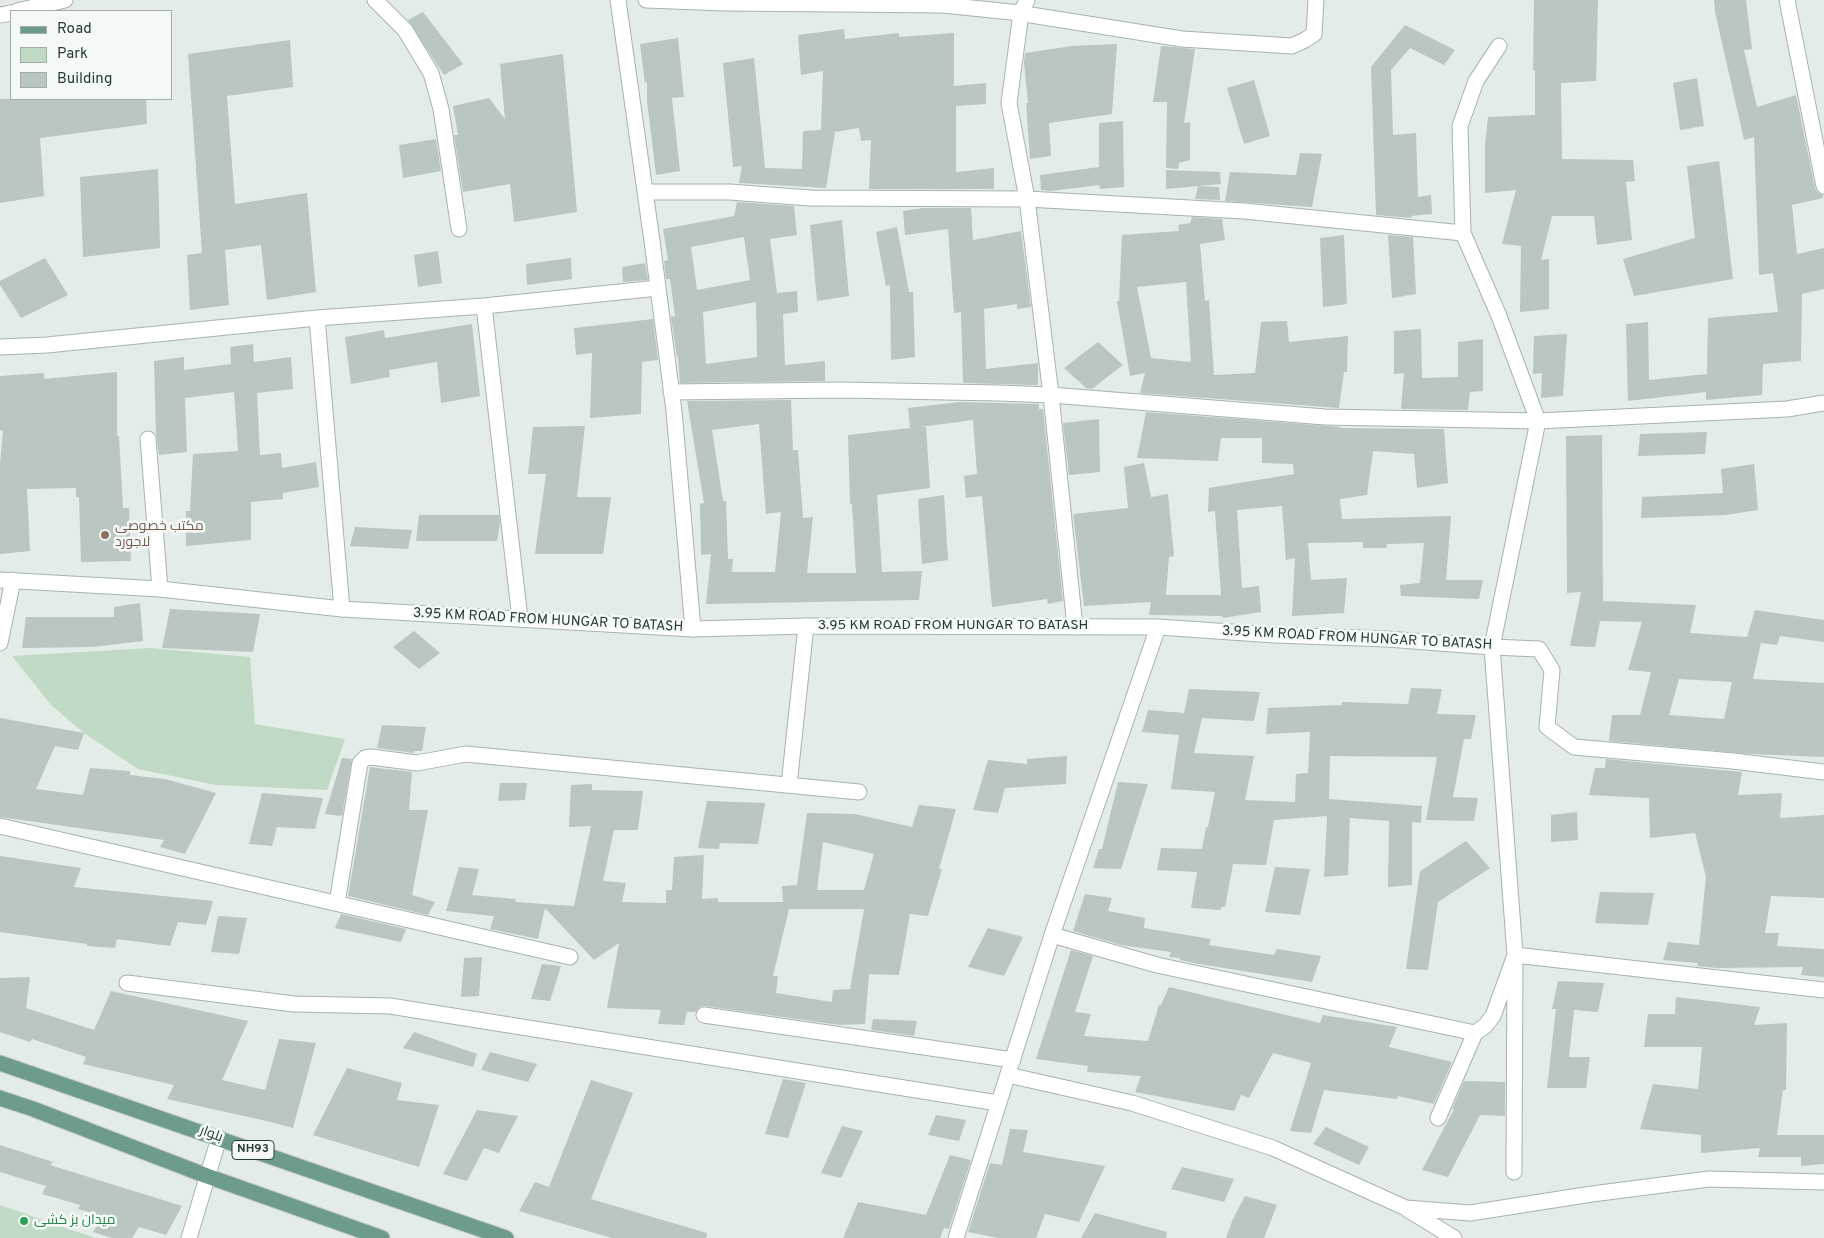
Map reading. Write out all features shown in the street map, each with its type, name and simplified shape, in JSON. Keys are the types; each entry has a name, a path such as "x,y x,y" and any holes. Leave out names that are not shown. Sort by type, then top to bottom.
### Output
{"main road":[{"name":"بلوار","path":"0,1063 506,1238"},
{"path":"0,1098 207,1176 382,1238"}],"street":[{"path":"21,10 66,0"},
{"path":"375,0 404,30 431,73 441,109 459,229"},
{"path":"618,0 671,392 693,629"},
{"path":"646,0 725,3 943,5 1026,10 1182,39 1292,46 1314,34 1316,0"},
{"path":"1787,0 1824,186"},
{"path":"1026,10 1009,103 1027,199 1051,395 1075,626"},
{"path":"1499,46 1476,81 1460,126 1463,233 1499,316 1538,421 1492,647 1515,955 1514,1172"},
{"path":"645,192 730,192 810,198 1027,199 1244,211 1463,233"},
{"path":"0,347 316,318 484,306 658,288"},
{"path":"484,306 520,619"},
{"path":"316,318 342,609"},
{"path":"671,392 841,390 999,393 1051,395 1325,417 1538,421 1787,409 1824,403"},
{"path":"148,440 160,589"},
{"path":"0,644 7,580"},
{"name":"3.95 KM ROAD FROM HUNGAR TO BATASH","path":"7,580 160,589 342,609 693,629 806,626 1158,627 1539,649 1552,670 1547,727 1574,747 1733,761 1824,772"},
{"path":"789,785 806,626"},
{"path":"956,1238 1052,935 1158,627"},
{"path":"336,903 360,764 365,758 417,762 466,754 859,792"},
{"path":"0,826 570,957"},
{"path":"1052,935 1157,965 1475,1034"},
{"path":"1515,955 1824,990"},
{"path":"1438,1118 1475,1034 1493,1016 1515,955"},
{"path":"127,983 294,1004 390,1006 998,1103"},
{"path":"704,1015 1013,1060"},
{"path":"1008,1075 1132,1103 1273,1148 1406,1208 1454,1238"},
{"path":"189,1238 218,1138"},
{"path":"1406,1208 1470,1213 1592,1194 1709,1179 1824,1182"}],"green space":[{"path":"151,648 250,657 255,724 345,739 327,790 216,785 138,769 84,733 51,705 12,656"},
{"name":"میدان بز کشی","path":"0,1205 95,1238 0,1238"}],"building":[{"path":"1534,0 1598,0 1596,81 1561,83 1562,159 1633,160 1635,181 1626,182 1632,240 1597,245 1594,216 1552,216 1541,260 1549,259 1549,309 1520,312 1521,246 1502,244 1516,190 1485,193 1485,145 1488,117 1535,115 1535,70 1533,70"},
{"path":"1714,0 1746,0 1752,49 1744,50 1757,107 1796,95 1815,188 1817,192 1823,195 1823,198 1792,205 1797,254 1824,248 1824,289 1802,294 1801,361 1763,364 1762,395 1706,400 1706,392 1628,401 1626,324 1648,322 1649,380 1707,374 1708,318 1778,312 1773,273 1759,275 1754,137 1744,140 1715,12"},
{"path":"423,12 463,64 444,75 408,20"},
{"path":"1405,25 1455,50 1444,65 1410,48 1391,70 1393,135 1416,133 1418,197 1431,195 1432,214 1411,216 1412,218 1376,215 1371,67"},
{"path":"844,29 845,39 899,33 899,37 954,33 954,86 986,83 986,104 956,106 956,172 994,168 994,189 869,189 871,140 861,141 859,128 835,132 826,188 739,183 742,166 733,167 723,63 754,58 765,168 802,169 803,131 821,130 823,71 801,75 798,35"},
{"path":"678,38 684,97 672,98 680,171 656,175 647,101 647,82 645,83 640,44"},
{"path":"290,40 293,87 227,96 235,204 307,193 316,292 267,300 261,245 225,250 229,305 190,310 187,255 202,253 188,54"},
{"path":"1117,44 1112,114 1049,123 1051,156 1030,159 1025,53 1072,46"},
{"path":"1161,46 1195,49 1184,123 1190,122 1190,160 1179,163 1178,169 1166,168 1167,102 1153,102"},
{"path":"563,54 577,212 514,222 510,184 463,192 454,135 458,135 453,106 489,98 505,119 500,64"},
{"path":"1697,78 1704,126 1680,130 1673,83"},
{"path":"1254,80 1270,136 1244,144 1227,88"},
{"path":"0,99 146,100 147,124 40,138 44,196 0,203"},
{"path":"1123,121 1124,187 1100,189 1099,185 1051,191 1041,190 1040,175 1099,167 1099,123"},
{"path":"436,139 441,171 403,178 399,145"},
{"path":"1300,153 1322,154 1312,207 1225,201 1230,172 1296,175"},
{"path":"1719,161 1733,279 1634,296 1623,259 1695,238 1687,166"},
{"path":"158,169 160,248 83,257 80,177"},
{"path":"1166,170 1220,172 1221,184 1166,189"},
{"path":"1198,186 1219,187 1220,200 1195,199"},
{"path":"737,202 794,206 797,235 770,239 777,293 797,291 798,312 783,314 785,365 825,361 825,381 680,383 678,357 671,317 675,316 670,279 666,279 664,261 668,260 663,229 734,216","holes":["744,237 750,280 697,290 691,247","756,302 757,357 706,364 703,312"]},
{"path":"923,208 971,208 973,240 1021,231 1031,307 1017,309 1017,304 984,309 986,369 1038,363 1038,385 963,383 961,312 954,313 948,229 905,235 903,211"},
{"path":"1192,217 1222,219 1225,240 1200,244 1205,301 1209,300 1214,375 1255,373 1261,322 1287,321 1289,342 1348,336 1347,372 1344,372 1339,408 1140,393 1145,373 1130,376 1117,301 1119,301 1122,235 1179,231 1178,225 1190,223","holes":["1186,282 1191,362 1151,358 1137,287"]},
{"path":"842,220 849,296 817,301 810,225"},
{"path":"897,227 909,292 913,292 915,357 891,360 890,285 886,286 876,232"},
{"path":"1344,235 1347,304 1323,307 1320,238"},
{"path":"1388,235 1413,237 1416,294 1392,298"},
{"path":"438,251 442,283 418,287 414,255"},
{"path":"45,258 68,295 21,318 0,285 0,281"},
{"path":"571,258 572,279 527,285 526,264"},
{"path":"645,263 648,280 623,282 622,267"},
{"path":"653,319 658,360 642,362 641,414 590,418 592,353 576,355 574,328"},
{"path":"472,324 480,396 441,403 437,362 389,370 390,377 351,384 345,337 384,330 385,338"},
{"path":"1421,329 1422,378 1458,377 1458,342 1483,339 1483,391 1470,392 1468,410 1401,409 1404,373 1394,374 1394,331"},
{"path":"1567,334 1563,396 1541,398 1542,373 1533,374 1534,336"},
{"path":"1098,342 1123,365 1092,389 1086,388 1064,368"},
{"path":"253,344 254,362 291,357 293,389 257,393 260,455 281,453 282,468 316,462 319,487 283,493 283,499 251,502 251,540 186,546 186,511 190,511 193,454 238,451 234,392 185,398 187,452 159,455 156,434 154,361 184,357 184,370 231,364 230,347"},
{"path":"117,372 117,436 119,436 123,508 129,508 131,561 81,562 79,497 76,497 76,488 27,489 30,551 0,554 0,465 3,430 0,431 0,376 44,373 44,379"},
{"path":"791,400 793,450 798,450 803,518 813,517 807,573 856,573 852,504 850,504 848,435 910,428 908,408 960,402 1039,404 1039,409 1043,409 1063,601 1048,604 1047,599 992,607 982,496 966,498 964,476 977,474 973,420 920,427 926,427 930,488 877,495 882,572 922,571 919,600 706,604 711,554 701,555 700,504 704,503 687,401","holes":["759,424 766,514 781,512 775,572 732,572 733,559 728,559 726,501 723,501 712,430"]},
{"path":"1146,412 1340,428 1444,429 1448,483 1417,488 1414,454 1373,451 1367,495 1340,499 1342,519 1451,516 1446,580 1483,580 1479,599 1401,596 1400,585 1420,583 1424,543 1387,544 1386,548 1363,548 1363,542 1308,543 1311,580 1347,578 1344,613 1292,616 1295,558 1286,560 1282,506 1237,510 1242,588 1259,586 1261,612 1223,618 1222,616 1149,615 1151,602 1084,606 1073,514 1128,508 1124,467 1144,463 1151,497 1168,494 1174,556 1169,557 1166,595 1221,595 1215,511 1208,512 1209,488 1294,474 1293,464 1262,463 1262,438 1221,438 1218,461 1137,458"},
{"path":"1099,419 1100,472 1069,475 1063,423"},
{"path":"585,426 577,497 611,497 603,554 535,554 546,474 528,474 533,427"},
{"path":"1707,432 1705,454 1638,456 1640,434"},
{"path":"1602,435 1603,601 1696,605 1690,633 1747,637 1755,610 1824,620 1824,642 1780,636 1777,645 1761,643 1753,679 1824,683 1824,757 1750,754 1609,741 1612,715 1640,715 1651,672 1628,670 1642,622 1600,621 1595,647 1570,646 1581,592 1567,593 1566,436","holes":["1679,679 1732,682 1724,719 1669,715"]},
{"path":"1754,464 1758,510 1725,515 1641,518 1642,497 1723,493 1721,469"},
{"path":"944,495 948,560 922,564 918,499"},
{"path":"419,515 499,515 500,523 497,541 416,541"},
{"path":"355,527 412,530 408,549 350,546"},
{"path":"140,603 143,641 93,647 22,648 26,617 114,617 114,607"},
{"path":"170,609 260,614 253,652 162,648"},
{"path":"414,631 440,653 419,669 393,647"},
{"path":"1411,688 1442,689 1437,714 1476,715 1471,739 1464,739 1453,797 1478,798 1474,821 1426,820 1437,757 1330,756 1329,799 1422,806 1421,823 1412,822 1412,885 1388,887 1389,821 1350,818 1348,875 1324,877 1327,816 1274,820 1266,865 1233,864 1225,907 1221,907 1221,910 1191,908 1197,872 1157,870 1161,848 1202,849 1215,792 1171,789 1179,735 1142,732 1148,710 1184,713 1189,689 1260,692 1254,721 1202,718 1194,753 1254,756 1245,800 1295,802 1296,774 1308,773 1310,732 1266,734 1268,708 1342,705 1342,702 1408,704"},
{"path":"0,718 84,733 78,750 55,746 36,789 83,795 90,768 130,771 130,775 165,779 216,793 185,854 160,847 164,840 0,817"},
{"path":"382,725 426,727 422,751 414,751 414,753 377,748"},
{"path":"1067,756 1066,784 1005,788 998,813 973,810 988,760 1027,764 1027,759"},
{"path":"342,758 352,759 342,816 325,814"},
{"path":"1606,759 1742,772 1738,795 1782,793 1780,818 1824,815 1824,898 1771,896 1765,933 1779,933 1777,946 1824,949 1824,977 1801,975 1803,967 1717,968 1697,966 1698,963 1663,960 1668,942 1699,945 1706,877 1695,833 1650,838 1649,798 1589,795 1595,768 1605,768"},
{"path":"370,767 412,772 409,810 428,810 412,895 435,902 428,915 348,896"},
{"path":"1118,782 1148,784 1121,869 1093,868 1099,849 1102,849"},
{"path":"500,783 527,783 525,800 498,801"},
{"path":"592,784 592,790 643,791 638,830 614,830 603,881 626,883 622,902 666,903 666,890 672,890 674,857 704,855 702,899 718,898 718,902 783,902 782,886 797,885 807,813 855,814 912,827 919,805 956,809 939,869 942,869 928,916 910,914 899,975 869,974 865,1024 839,1025 705,1006 700,1007 695,1012 687,1012 684,1025 658,1024 661,1010 607,1008 619,943 594,960 545,908 538,939 490,929 494,916 446,911 459,867 479,869 472,895 516,899 515,902 574,906 591,826 569,827 571,785","holes":["823,842 874,854 864,890 817,890","789,909 864,909 850,989 833,990 832,1002 776,993 778,976 773,976"]},
{"path":"262,793 323,798 315,829 277,827 272,846 249,844"},
{"path":"707,801 765,803 758,844 720,843 719,849 698,848"},
{"path":"1577,812 1578,840 1551,842 1551,815"},
{"path":"1466,841 1490,868 1438,902 1428,970 1406,969 1420,871"},
{"path":"0,856 81,868 74,887 213,901 206,925 178,922 170,946 117,939 115,948 87,946 87,944 0,932"},
{"path":"1275,867 1310,869 1300,915 1265,912"},
{"path":"1600,892 1654,893 1648,925 1595,923"},
{"path":"1085,894 1112,898 1108,911 1145,918 1144,928 1211,939 1209,945 1274,955 1277,949 1321,956 1312,982 1199,964 1180,960 1180,958 1169,957 1171,952 1121,945 1073,931"},
{"path":"341,914 406,929 401,942 335,928"},
{"path":"218,916 247,918 239,954 211,952"},
{"path":"988,928 1023,937 1004,976 968,967"},
{"path":"1071,950 1093,956 1075,1012 1091,1014 1084,1036 1148,1041 1159,1005 1161,1005 1169,987 1320,1023 1323,1015 1397,1027 1389,1047 1452,1062 1434,1104 1398,1096 1397,1099 1324,1090 1311,1133 1290,1131 1311,1063 1273,1053 1249,1098 1241,1095 1234,1111 1135,1092 1141,1076 1087,1072 1088,1066 1036,1059"},
{"path":"482,957 479,996 461,997 464,958"},
{"path":"542,964 561,966 550,1001 531,999"},
{"path":"30,977 26,1008 94,1030 111,991 248,1021 222,1080 265,1090 279,1039 316,1043 293,1128 167,1099 174,1085 83,1064 86,1057 32,1039 30,1042 0,1032 0,978"},
{"path":"1558,981 1604,983 1598,1012 1574,1010 1569,1057 1590,1057 1586,1088 1547,1088 1556,1009 1552,1009"},
{"path":"1676,997 1760,1007 1754,1025 1787,1023 1786,1090 1783,1090 1777,1135 1824,1135 1824,1164 1801,1166 1801,1157 1758,1157 1760,1148 1701,1153 1701,1135 1640,1129 1653,1084 1698,1089 1702,1047 1644,1047 1648,1014 1675,1014"},
{"path":"873,1019 917,1021 914,1036 871,1030"},
{"path":"414,1032 477,1054 473,1067 403,1048"},
{"path":"490,1052 537,1064 528,1082 481,1070"},
{"path":"347,1068 402,1083 397,1100 439,1105 419,1167 313,1135"},
{"path":"783,1079 806,1083 788,1138 765,1134"},
{"path":"591,1080 633,1093 591,1199 707,1233 706,1238 612,1238 519,1211 535,1182 549,1187"},
{"path":"1464,1081 1505,1082 1505,1116 1480,1115 1448,1177 1422,1170 1454,1109 1452,1109"},
{"path":"477,1110 518,1116 499,1153 484,1148 467,1181 443,1174"},
{"path":"936,1115 966,1120 959,1141 928,1135"},
{"path":"842,1126 863,1131 841,1178 821,1173"},
{"path":"1326,1127 1369,1147 1359,1165 1313,1144"},
{"path":"1010,1129 1028,1130 1023,1152 1105,1166 1079,1222 1045,1214 1036,1238 998,1238 968,1232 990,1163 1002,1165"},
{"path":"0,1145 53,1162 50,1165 182,1206 166,1235 139,1227 132,1238 112,1238 93,1232 103,1216 78,1209 80,1205 42,1194 46,1186 0,1172"},
{"path":"950,1155 971,1160 949,1229 944,1228 940,1238 843,1238 858,1202 926,1215"},
{"path":"1182,1167 1234,1179 1224,1202 1171,1189"},
{"path":"1245,1196 1277,1205 1264,1238 1226,1238 1233,1219"},
{"path":"1095,1213 1167,1232 1166,1238 1081,1238"}],"place":[{"name":"مکتب خصوصی لاجورد","path":"105,535"},
{"name":"میدان بز کشی","path":"24,1221"}]}
